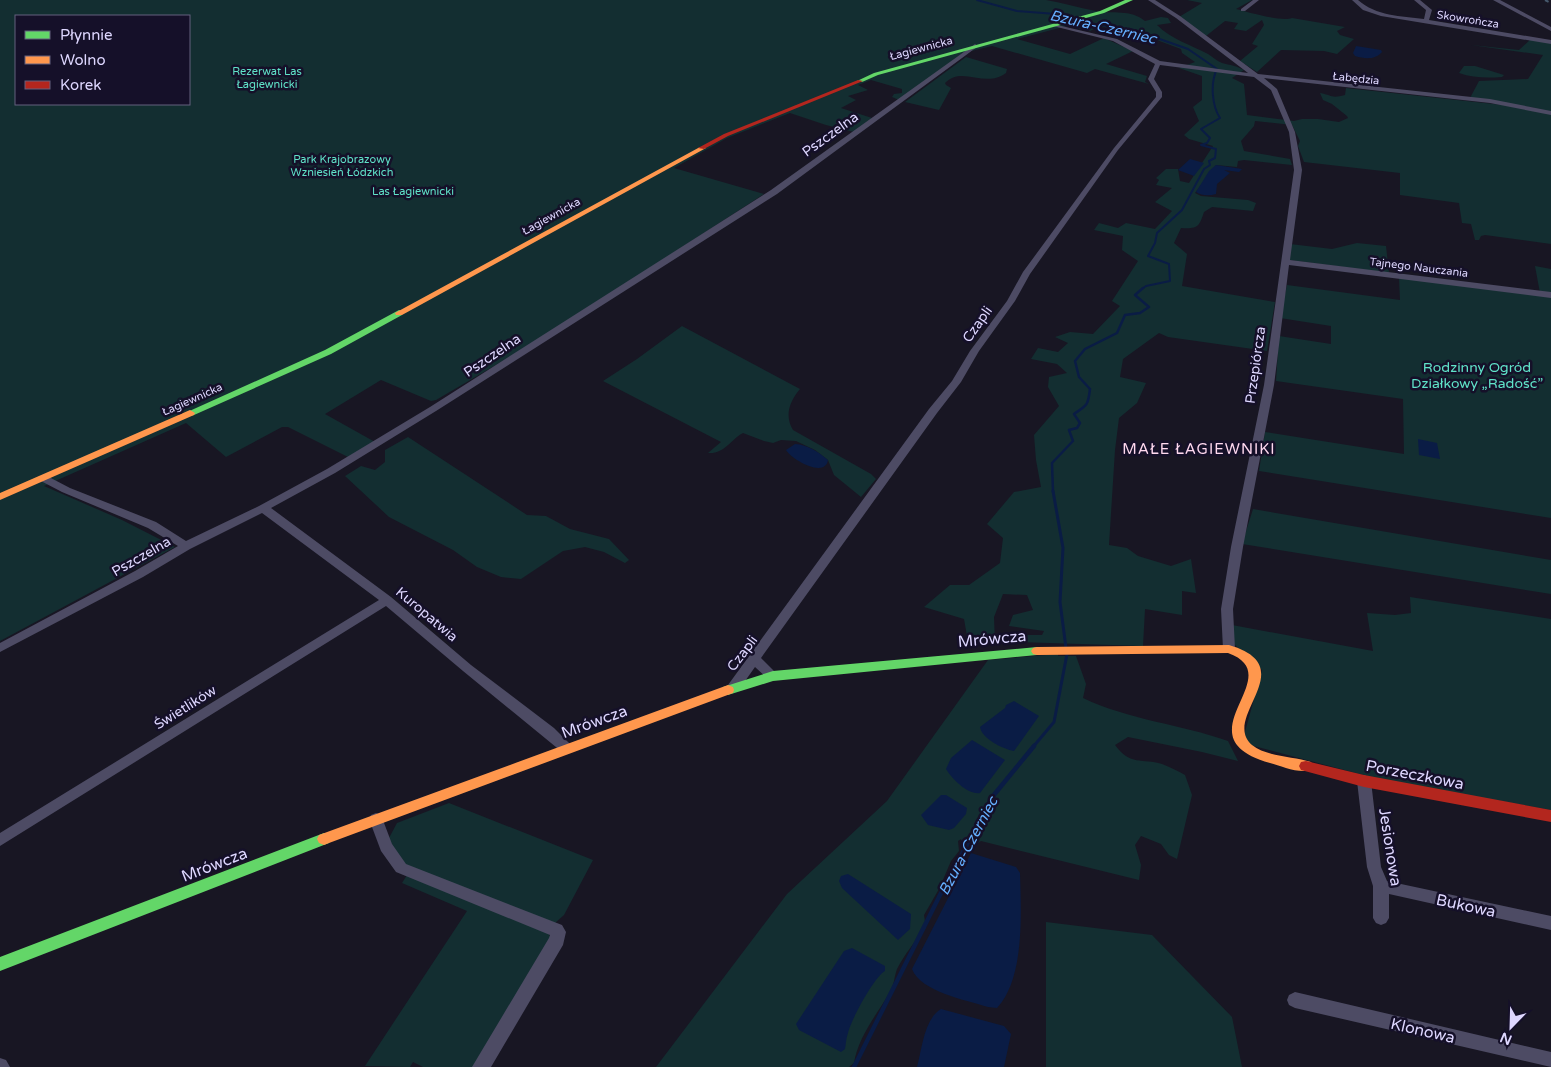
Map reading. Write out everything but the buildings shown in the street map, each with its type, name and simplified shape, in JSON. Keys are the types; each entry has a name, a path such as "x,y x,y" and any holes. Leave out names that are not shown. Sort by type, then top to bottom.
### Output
{"street":[{"name":"Łagiewnicka","path":"0,497 328,352 726,135 876,74 1108,10 1130,0"},
{"name":"Przepiórcza","path":"1151,0 1178,17 1255,74 1276,92 1292,132 1298,170 1269,385 1227,609 1229,650"},
{"path":"1243,10 1256,0"},
{"name":"Skowrończa","path":"1356,0 1364,8 1376,13 1551,42"},
{"path":"1416,0 1429,10 1426,22"},
{"path":"1496,0 1551,29"},
{"path":"1055,25 1115,40 1158,63"},
{"name":"Pszczelna","path":"0,648 139,574 186,546 263,508 330,471 449,400 774,192 975,46"},
{"name":"Łabędzia","path":"1158,63 1323,84 1490,101 1551,113"},
{"name":"Czapli","path":"733,688 755,660 932,411 956,382 1011,300 1026,274 1105,163 1159,97 1159,92 1151,79 1158,63"},
{"name":"Tajnego Nauczania","path":"1285,262 1551,295"},
{"path":"43,478 66,490 152,525 186,546"},
{"name":"Kuropatwia","path":"263,508 387,600 467,668 567,748"},
{"name":"Świetlików","path":"0,840 387,600"},
{"name":"Mrówcza","path":"0,964 376,819 733,688 773,676 987,654 1052,650 1229,650"},
{"name":"Porzeczkowa","path":"1229,650 1247,656 1252,662 1256,674 1237,730 1238,738 1247,749 1273,758 1364,781 1551,816"},
{"path":"755,660 773,676"},
{"name":"Jesionowa","path":"1364,781 1374,867 1381,886 1381,918"},
{"path":"376,819 386,847 401,868 558,932 557,940 481,1067"},
{"name":"Bukowa","path":"1381,886 1551,923"},
{"name":"Klonowa","path":"1295,1000 1551,1060"}],"green space":[{"name":"Las Łagiewnicki","path":"0,0 1046,0 1096,11 1128,13 1145,21 1161,17 1168,18 1171,23 1157,25 1168,34 1220,62 1244,70 1232,78 1244,84 1247,115 1294,121 1318,119 1339,122 1348,118 1332,104 1323,100 1320,93 1334,97 1340,96 1345,95 1346,88 1541,109 1470,98 1479,81 1528,79 1543,55 1471,45 1519,50 1531,39 1551,43 1551,244 1485,235 1481,236 1479,240 1475,240 1471,224 1462,223 1459,203 1400,195 1400,173 1304,162 1298,146 1300,141 1292,125 1255,121 1254,126 1241,141 1244,151 1290,159 1292,165 1244,160 1238,161 1237,167 1216,165 1195,193 1201,196 1248,200 1256,203 1253,211 1212,207 1204,212 1197,226 1181,228 1174,243 1187,254 1182,286 1275,302 1267,351 1168,337 1159,333 1123,359 1120,377 1146,383 1137,403 1119,418 1109,545 1127,548 1138,556 1171,566 1191,559 1196,593 1182,591 1182,615 1145,609 1143,646 1018,642 1021,635 1042,635 1044,631 1009,626 1013,615 1033,610 1027,595 1003,594 994,617 995,644 975,641 967,636 964,619 924,607 950,585 969,585 1000,563 1003,538 987,524 1014,492 1041,487 1034,435 1059,406 1048,387 1049,377 1067,373 1057,364 1031,359 1038,348 1058,352 1068,343 1055,337 1070,332 1093,334 1120,306 1112,301 1138,261 1122,250 1123,236 1094,230 1099,223 1118,228 1126,223 1155,229 1172,211 1155,202 1172,188 1156,185 1159,180 1156,178 1166,169 1178,169 1180,181 1189,183 1213,146 1189,139 1184,135 1199,121 1193,107 1202,100 1202,76 1179,68 1195,62 1182,53 1181,49 1154,39 1100,26 1090,31 1067,26 1017,39 1070,54 1104,38 1133,51 1106,64 1147,76 1145,82 1149,84 1095,69 1087,73 992,46 963,53 899,100 892,97 894,94 902,93 902,89 871,80 858,85 868,90 848,96 856,100 841,108 872,118 854,132 790,113 727,138 674,168 764,194 542,338 436,400 431,401 381,380 325,414 375,442 348,457 288,427 282,427 226,457 186,423 44,486 122,520 175,547 0,641"},
{"path":"1187,0 1252,0 1236,9 1273,18 1292,18 1345,27 1337,31 1340,35 1354,39 1337,54 1324,51 1281,50 1257,72 1240,61 1258,46 1252,44 1264,25 1262,20 1246,31 1234,29 1238,23 1225,21 1206,36 1179,17 1202,3"},
{"path":"966,57 1007,69 1006,73 990,79 966,76 952,78 945,83 951,88 939,110 905,102"},
{"path":"1464,66 1475,66 1504,75 1502,77 1485,77 1459,73"},
{"path":"1357,243 1386,246 1389,273 1290,260 1290,244 1332,249"},
{"path":"1535,266 1551,269 1551,294 1540,293"},
{"name":"Rodzinny Ogród Działkowy „Radość”","path":"1399,278 1551,297 1551,518 1259,471 1265,432 1404,454 1403,399 1276,381 1279,336 1331,344 1331,326 1280,318 1287,285 1400,300"},
{"path":"682,326 800,389 793,398 789,408 789,419 793,430 871,474 876,479 861,497 834,475 828,460 815,450 796,441 781,440 773,443 743,433 723,449 714,453 708,453 721,442 603,381"},
{"path":"408,437 527,515 546,516 570,529 609,539 629,560 625,563 604,552 585,547 563,551 521,579 501,577 477,567 453,550 389,517 345,476 361,466 375,470 385,462 385,450"},
{"path":"1253,509 1551,560 1551,594 1242,544"},
{"path":"1410,597 1551,619 1551,810 1386,781 1250,745 1243,739 1262,670 1234,644 1232,625 1373,651 1367,613 1395,615 1411,613"},
{"path":"1058,654 1058,656 1076,656 1086,684 1083,698 1118,712 1228,741 1238,761 1128,737 1115,745 1131,759 1162,764 1185,775 1192,795 1177,859 1169,855 1161,844 1141,836 1135,845 1141,865 1139,880 981,841 975,845 962,844 961,839 958,841 959,851 951,861 939,889 924,915 926,928 910,948 897,969 891,991 868,1027 859,1045 854,1063 849,1067 656,1067 787,894 887,801 988,660"},
{"path":"449,803 593,860 564,915 555,923 403,864 389,838 397,823"},
{"path":"407,875 547,930 552,941 474,1067 423,1067 413,1062 410,1067 365,1066 467,911 402,883"},
{"path":"1046,922 1152,935 1232,1017 1242,1067 1046,1067"}],"water":[{"path":"1356,46 1381,50 1382,52 1373,58 1359,57 1353,53"},
{"path":"1190,159 1204,163 1194,176 1178,170"},
{"path":"1216,165 1242,169 1239,172 1224,170 1230,173 1217,184 1216,194 1206,195 1196,192 1209,171"},
{"path":"1418,439 1437,443 1440,459 1419,455"},
{"path":"795,444 808,447 820,454 828,460 826,465 821,468 815,468 794,458 786,450"},
{"path":"1014,701 1039,716 1014,751 999,746 989,739 980,727 1005,708 1006,705"},
{"path":"972,740 1005,760 980,793 970,792 956,782 946,769 951,758"},
{"path":"941,795 946,795 967,808 966,814 954,828 949,830 928,825 921,815"},
{"path":"971,853 1016,867 1020,873 1021,925 1017,963 1013,980 997,1008 957,998 934,989 917,977 912,969"},
{"path":"848,874 911,914 910,929 898,940 842,888 839,881 841,876"},
{"path":"852,948 885,966 885,971 875,981 858,1009 850,1027 845,1049 841,1052 799,1030 796,1024 844,951"},
{"path":"941,1009 1004,1026 1011,1034 1004,1067 917,1067 927,1027 935,1014"}],"waterway":[{"name":"Bzura-Czerniec","path":"977,0 1017,11 1056,14 1087,23 1134,30 1188,49 1217,69 1213,81 1213,94 1215,107 1220,118 1201,129 1210,138 1207,143 1201,145 1216,149 1215,158 1209,161 1210,165 1204,169 1182,210 1157,233 1155,243 1148,256 1169,264 1170,281 1146,286 1142,289"},
{"name":"Bzura-Czerniec","path":"1053,492 1052,463 1073,441 1069,430 1077,428 1080,423 1074,414 1086,404 1089,395 1090,389 1079,377 1075,361 1085,349 1117,333 1125,315 1140,313 1149,307 1135,295 1143,288"},
{"name":"Bzura-Czerniec","path":"1053,491 1063,548 1060,602 1066,648"},
{"name":"Bzura-Czerniec","path":"1033,747 1054,722 1067,654"},
{"name":"Bzura-Czerniec","path":"854,1067 940,895 993,796 1034,746"}],"railway":[{"path":"1545,0 1551,3"}],"traffic: fast":[{"path":"860,81 876,74 1102,12 1130,0"},
{"path":"190,413 328,352 399,313"},
{"path":"728,690 773,676 1037,651"},
{"path":"0,964 324,839"}],"traffic: slow":[{"path":"399,313 702,148"},
{"path":"0,497 190,413"},
{"path":"1037,651 1229,649 1242,654 1252,662 1255,672 1254,683 1240,718 1238,729 1240,739 1247,748 1258,754 1306,766"},
{"path":"324,839 728,690"}],"traffic: jam":[{"path":"702,148 726,135 860,81"},
{"path":"1306,766 1364,781 1551,816"}],"district":[{"name":"MAŁE ŁAGIEWNIKI","path":"1199,449"}],"park label":[{"name":"Rezerwat Las Łagiewnicki","path":"267,77"},
{"name":"Park Krajobrazowy Wzniesień Łódzkich","path":"342,165"}]}
